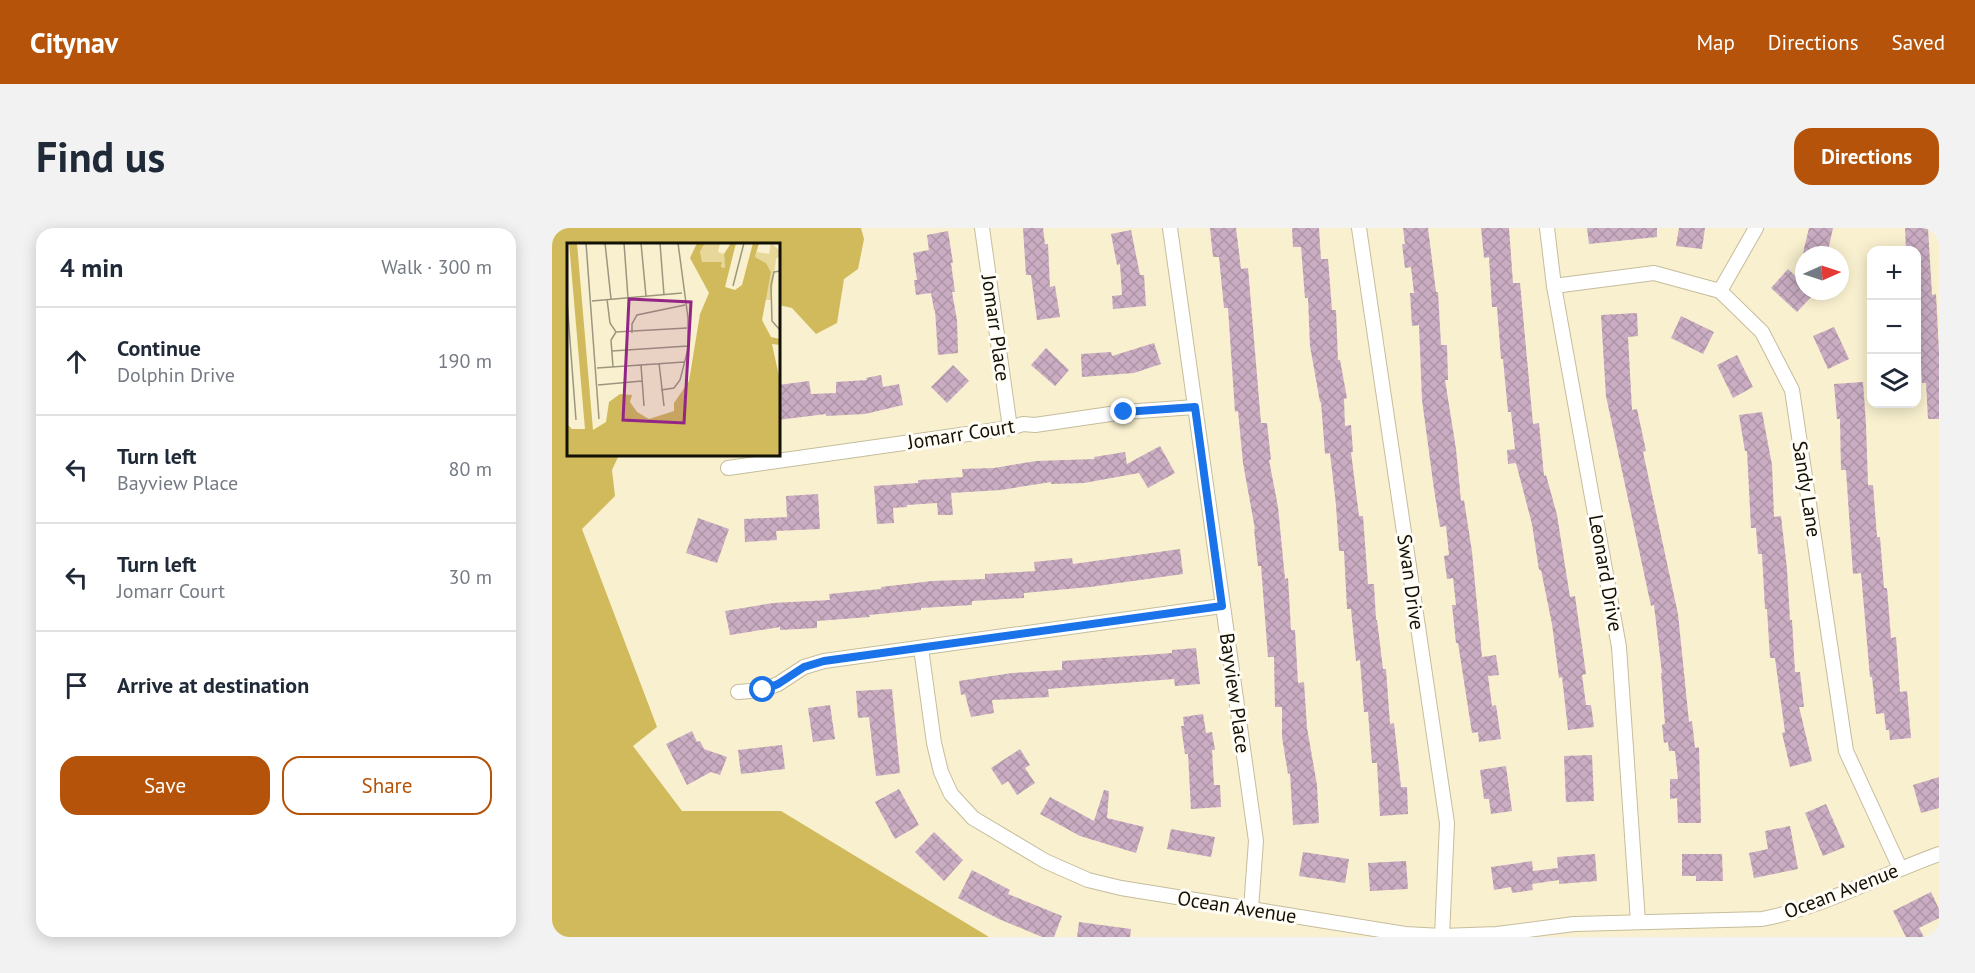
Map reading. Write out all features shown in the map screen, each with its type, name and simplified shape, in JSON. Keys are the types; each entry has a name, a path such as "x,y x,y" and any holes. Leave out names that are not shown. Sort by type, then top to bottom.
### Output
{"street":[{"name":"Jomarr Place","path":"982,228 1010,428"},
{"name":"Bayview Place","path":"1170,228 1256,841 1251,909"},
{"name":"Swan Drive","path":"1359,228 1447,823 1442,936"},
{"name":"Leonard Drive","path":"1547,228 1554,286 1619,646 1638,922"},
{"path":"1720,291 1756,228"},
{"name":"Sandy Lane","path":"1554,286 1654,273 1720,291 1762,332 1792,390 1846,751 1900,868"},
{"name":"Jomarr Court","path":"728,468 1010,428 1023,424 1035,426 1124,412 1195,407"},
{"path":"738,692 763,690 778,684 804,667 824,661 1222,606"},
{"name":"Ocean Avenue","path":"921,648 934,743 941,772 951,794 973,818 1045,861 1088,880 1121,888 1405,934 1442,936 1497,934 1574,924 1762,919 1821,903 1900,868 1939,854"}],"shaded area":[{"path":"552,228 861,228 864,239 858,269 844,279 837,323 816,334 792,308 780,305 780,243 567,243 567,456 619,456 612,470 615,496 582,529 657,727 633,746 682,811 781,811 989,937 552,937"}],"building":[{"path":"1023,228 1043,228 1045,244 1048,244 1050,287 1055,286 1060,317 1037,320 1031,275 1026,275"},
{"path":"1210,228 1236,228 1241,269 1248,268 1261,423 1267,423 1271,460 1269,460 1278,507 1285,579 1288,578 1291,630 1295,630 1298,683 1304,682 1307,728 1317,785 1319,823 1293,825 1290,773 1288,774 1282,737 1282,707 1275,707 1274,657 1268,657 1261,566 1258,566 1238,411 1235,412 1228,308 1224,308 1219,257 1213,257"},
{"path":"1292,228 1319,228 1321,259 1328,259 1332,310 1336,310 1338,360 1340,360 1347,398 1344,399 1345,426 1351,425 1353,452 1351,452 1359,516 1363,516 1368,584 1374,584 1376,620 1383,669 1386,669 1390,724 1394,723 1401,787 1407,787 1408,814 1380,816 1377,763 1372,763 1368,712 1364,712 1360,660 1356,661 1351,609 1347,609 1344,551 1339,551 1330,453 1325,454 1321,402 1310,346 1308,298 1305,298 1301,247 1293,247"},
{"path":"1403,228 1428,228 1436,292 1438,292 1441,345 1447,345 1448,380 1445,380 1456,449 1461,501 1464,500 1472,552 1482,657 1496,655 1499,675 1488,676 1492,706 1496,705 1501,739 1479,742 1478,732 1472,733 1458,643 1456,643 1452,605 1456,605 1453,578 1447,579 1444,556 1449,555 1446,526 1440,527 1434,489 1422,400 1419,325 1412,326 1410,293 1414,293 1411,267 1405,268"},
{"path":"1481,228 1509,228 1513,283 1520,283 1533,424 1539,423 1544,476 1546,475 1557,515 1570,597 1575,596 1586,674 1582,675 1586,705 1591,705 1594,727 1568,730 1562,677 1559,678 1552,624 1541,570 1539,570 1532,524 1516,463 1508,464 1507,450 1515,449 1511,412 1508,412 1497,307 1492,307 1489,257 1484,258"},
{"path":"1587,228 1657,228 1657,237 1589,244"},
{"path":"1679,228 1705,228 1702,249 1676,246"},
{"path":"1809,228 1833,228 1829,246 1805,246"},
{"path":"1905,228 1928,228 1932,295 1936,294 1939,419 1928,419 1926,383 1922,383 1921,246 1906,246"},
{"path":"1131,230 1140,275 1144,275 1146,306 1113,309 1112,296 1122,295 1120,264 1117,265 1111,234"},
{"path":"948,231 953,263 951,263 955,292 952,292 957,320 958,353 938,355 935,310 931,293 916,295 914,280 917,280 913,253 929,250 927,235"},
{"path":"1788,269 1795,276 1795,300 1808,300 1797,312 1771,288"},
{"path":"1637,313 1638,336 1628,337 1632,410 1637,409 1646,451 1643,452 1678,614 1689,722 1692,721 1695,748 1699,747 1701,823 1678,823 1677,798 1670,799 1670,779 1678,779 1675,751 1669,751 1668,742 1664,743 1662,673 1654,605 1651,606 1606,396 1601,315"},
{"path":"1681,316 1714,332 1703,354 1671,338"},
{"path":"1834,327 1849,359 1828,369 1813,336"},
{"path":"1154,343 1161,364 1134,373 1082,377 1081,354 1111,352 1112,356"},
{"path":"1046,348 1069,370 1055,386 1031,365"},
{"path":"1737,355 1753,387 1733,398 1717,365"},
{"path":"953,365 969,381 947,403 931,387"},
{"path":"881,375 883,387 899,384 903,405 865,414 826,416 826,414 780,420 780,385 809,381 811,394 836,393 836,382 867,380 866,378"},
{"path":"1863,382 1868,485 1873,485 1877,537 1880,537 1891,638 1896,637 1900,692 1907,691 1911,738 1890,740 1884,713 1876,714 1872,677 1870,677 1861,573 1853,574 1846,470 1841,470 1840,419 1837,419 1834,384"},
{"path":"1762,412 1772,465 1774,517 1781,516 1795,672 1800,672 1804,707 1799,707 1812,761 1790,767 1782,733 1785,732 1775,658 1770,658 1762,554 1758,554 1756,528 1751,528 1747,451 1745,451 1739,415"},
{"path":"1160,446 1175,473 1148,488 1139,473 1084,483 1051,484 1051,482 1001,490 951,493 953,515 938,515 937,503 907,505 907,507 893,508 894,523 877,524 874,486 963,477 962,469 994,468 1036,461 1095,459 1094,457 1125,452 1127,464"},
{"path":"818,494 820,529 776,531 777,540 745,542 744,519 787,517 786,496"},
{"path":"698,518 729,529 717,563 686,553"},
{"path":"1180,549 1183,574 1090,587 1024,593 1024,598 972,601 972,605 921,608 921,610 869,615 870,617 817,621 817,628 780,630 780,627 730,635 725,611 773,603 830,600 829,594 881,589 881,587 932,581 985,579 985,574 1035,571 1034,562 1072,558 1073,564"},
{"path":"1196,648 1200,684 1175,686 1174,679 1048,689 1049,697 992,700 994,713 971,717 965,694 961,695 959,681 1012,673 1062,670 1062,661 1172,653 1172,650"},
{"path":"892,689 900,773 876,776 869,717 858,718 856,691"},
{"path":"830,705 835,739 813,742 808,708"},
{"path":"1203,714 1206,733 1212,732 1215,750 1212,750 1214,785 1220,785 1221,807 1191,809 1188,754 1185,754 1181,726 1184,726 1183,717"},
{"path":"692,731 697,742 700,741 704,749 727,757 720,775 711,772 687,785 666,744"},
{"path":"782,745 785,769 741,774 738,750"},
{"path":"1020,749 1030,765 1025,768 1035,783 1017,795 1008,781 1002,785 991,768"},
{"path":"1592,755 1594,801 1566,802 1564,756"},
{"path":"1506,766 1512,811 1491,814 1489,799 1484,799 1480,770"},
{"path":"1939,777 1939,808 1921,813 1913,785"},
{"path":"899,789 919,825 895,839 875,802"},
{"path":"1104,790 1109,791 1107,818 1144,827 1136,853 1080,836 1040,814 1050,797 1094,821"},
{"path":"1826,804 1845,847 1823,856 1805,813"},
{"path":"1790,826 1798,869 1754,878 1749,853 1768,849 1765,831"},
{"path":"1171,829 1215,837 1211,857 1167,849"},
{"path":"934,832 963,860 944,881 915,852"},
{"path":"1303,852 1349,859 1345,883 1299,876"},
{"path":"1595,854 1597,881 1559,884 1559,880 1532,884 1533,890 1512,893 1511,887 1494,890 1491,867 1532,861 1533,871 1558,868 1557,857"},
{"path":"1682,854 1722,854 1723,881 1696,881 1696,876 1682,876"},
{"path":"1406,861 1408,889 1370,891 1368,863"},
{"path":"972,870 1010,890 1008,894 1062,916 1054,937 1042,937 958,898"},
{"path":"1931,892 1939,909 1939,918 1919,928 1924,937 1906,937 1893,911"},
{"path":"1079,922 1131,929 1130,937 1077,937"}],"route":[{"path":"763,690 778,684 804,667 824,661 1222,606 1195,407 1124,412"}]}
